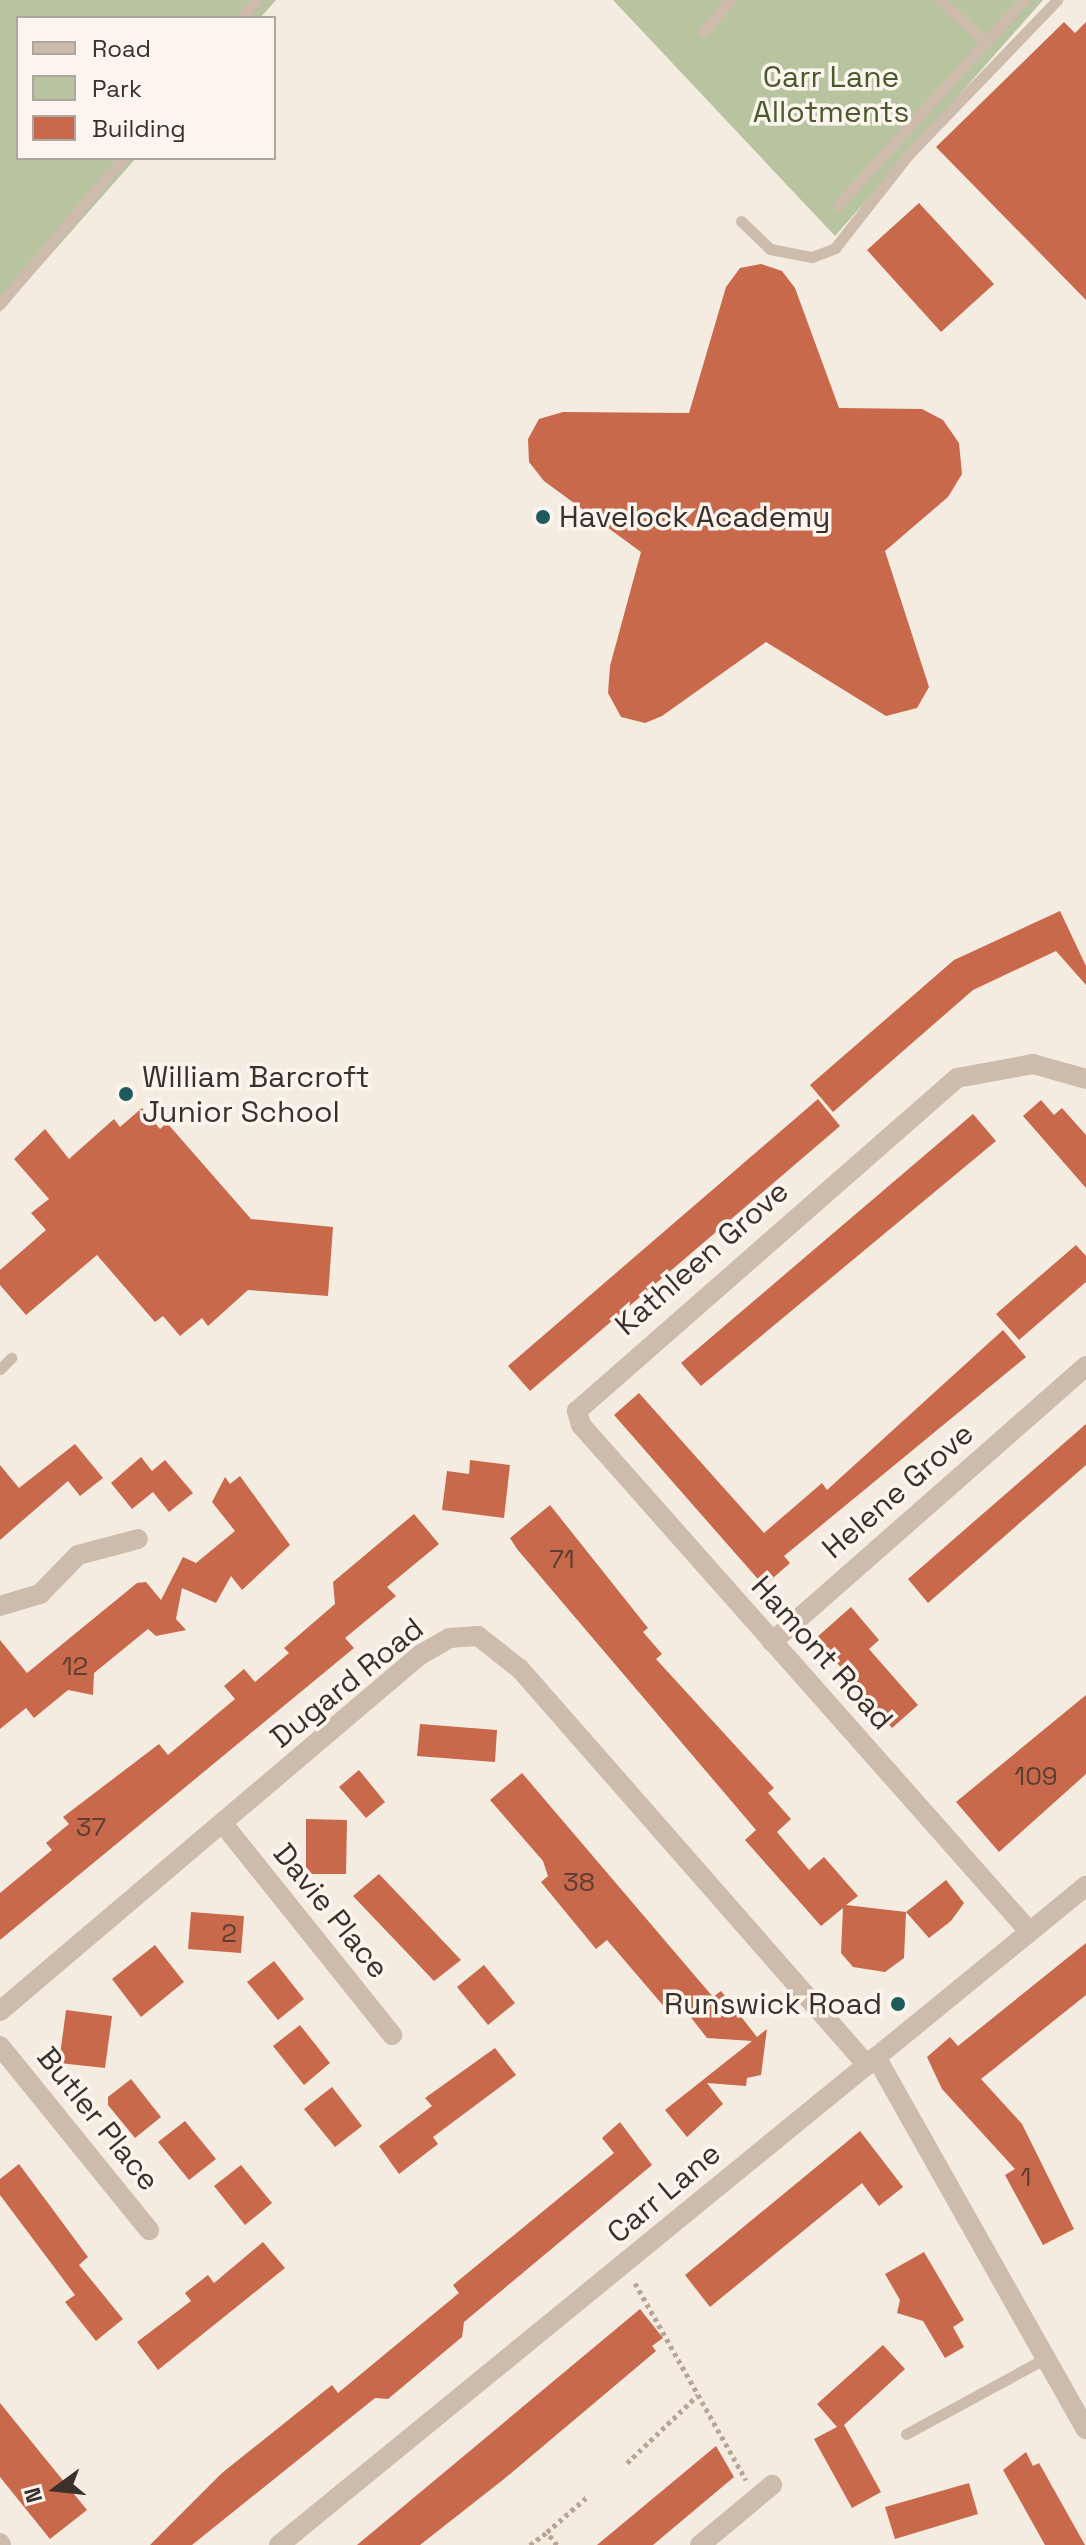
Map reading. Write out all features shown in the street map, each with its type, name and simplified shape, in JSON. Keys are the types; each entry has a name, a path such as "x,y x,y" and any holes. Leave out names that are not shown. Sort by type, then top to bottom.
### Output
{"street":[{"name":"Kathleen Grove","path":"577,1411 957,1078 1033,1064 1086,1079"},
{"name":"Helene Grove","path":"772,1642 1086,1366"},
{"name":"Hamont Road","path":"577,1411 581,1425 1029,1931"},
{"path":"0,1606 40,1594 78,1555 138,1539"},
{"name":"Dugard Road","path":"0,2011 224,1825 420,1655 449,1638 478,1636 520,1669 871,2061"},
{"name":"Davie Place","path":"224,1825 392,2035"},
{"name":"Carr Lane","path":"279,2545 1086,1886"},
{"name":"Butler Place","path":"0,2046 149,2230"},
{"path":"871,2061 1086,2429"},
{"path":"700,2545 764,2491"}],"lane":[{"path":"243,16 256,0"},
{"path":"703,32 731,0"},
{"path":"940,0 986,42"},
{"path":"838,205 1024,0"},
{"path":"741,221 770,249 812,257 835,248 909,154 1057,0"},
{"path":"0,304 121,160"},
{"path":"0,1369 11,1358"},
{"path":"906,2434 1046,2358"}],"path":[{"path":"625,2265 698,2395 764,2491"},
{"path":"627,2463 698,2395"},
{"path":"530,2545 587,2497"},
{"path":"547,2532 557,2545"}],"green space":[{"path":"0,0 276,0 262,16 16,16 16,160 134,160 0,312"},
{"name":"Carr Lane Allotments","path":"613,0 1043,0 835,236"}],"building":[{"path":"1064,22 1075,33 1086,22 1086,300 936,147"},
{"path":"919,203 994,284 941,332 867,250"},
{"name":"Havelock Academy","path":"761,264 782,271 795,288 839,408 922,409 943,420 959,443 962,474 948,497 885,551 929,687 917,708 886,716 766,642 662,716 645,723 621,717 608,693 610,666 641,552 544,481 529,462 528,439 539,419 563,412 689,413 726,287 740,268"},
{"path":"1060,911 1086,966 1086,985 1056,951 973,990 833,1112 810,1085 954,960"},
{"path":"818,1099 840,1126 530,1391 508,1366"},
{"path":"1041,1100 1054,1115 1062,1108 1086,1135 1086,1188 1023,1116"},
{"path":"142,1108 160,1129 167,1123 251,1219 333,1227 328,1296 248,1290 208,1326 202,1318 180,1336 163,1316 155,1322 97,1255 26,1315 0,1285 0,1270 46,1230 31,1213 49,1199 14,1159 45,1129 69,1159 114,1119 120,1127"},
{"path":"973,1114 996,1141 701,1386 681,1363"},
{"path":"1076,1245 1086,1256 1086,1282 1019,1340 996,1314"},
{"path":"1003,1330 1026,1357 784,1556 790,1563 764,1586 614,1415 639,1393 764,1533 822,1483 827,1490"},
{"path":"1086,1424 1086,1465 928,1603 908,1579"},
{"path":"75,1444 103,1478 80,1496 68,1481 0,1540 0,1465 19,1488"},
{"path":"141,1457 152,1471 165,1460 193,1493 169,1512 153,1492 132,1509 111,1483"},
{"path":"470,1460 510,1465 504,1518 442,1510 447,1471 469,1474"},
{"path":"240,1476 290,1545 242,1590 231,1576 216,1603 182,1588 176,1619 186,1630 156,1636 148,1629 94,1673 93,1695 68,1690 34,1718 26,1708 0,1729 0,1640 27,1673 137,1583 146,1582 161,1600 183,1557 196,1563 235,1531 212,1502 225,1477 230,1484"},
{"path":"550,1505 648,1628 643,1632 662,1654 656,1659 774,1788 768,1793 791,1819 777,1832 809,1870 824,1857 858,1896 846,1905 906,1912 904,1958 885,1972 853,1967 841,1953 843,1908 821,1926 745,1840 756,1830 517,1549 510,1538"},
{"path":"414,1514 439,1544 387,1587 396,1596 345,1638 354,1648 0,1940 0,1893 52,1850 46,1843 69,1824 63,1817 159,1744 168,1755 235,1699 224,1686 244,1669 255,1682 289,1653 284,1648 335,1604 333,1582"},
{"path":"851,1607 879,1640 869,1649 918,1705 892,1728 816,1638"},
{"path":"1086,1695 1086,1774 999,1852 956,1802"},
{"path":"420,1724 497,1730 495,1762 417,1756"},
{"path":"359,1770 385,1802 366,1818 339,1787"},
{"path":"522,1773 713,1997 721,1991 757,2037 767,2029 761,2075 747,2078 746,2086 707,2083 723,2104 687,2137 665,2110 752,2041 707,2038 678,2001 667,2010 607,1940 596,1949 541,1882 548,1876 543,1861 490,1800"},
{"path":"306,1819 347,1820 346,1874 306,1874"},
{"path":"379,1874 461,1960 434,1981 353,1896"},
{"path":"946,1880 964,1903 951,1921 929,1938 906,1912"},
{"path":"191,1912 244,1916 241,1953 188,1949"},
{"path":"1086,1943 1086,1995 981,2079 1022,2124 1074,2229 1043,2245 1005,2175 1015,2169 942,2089 927,2057 950,2037 958,2046"},
{"path":"155,1945 184,1982 141,2017 112,1979"},
{"path":"274,1961 304,1999 278,2020 247,1982"},
{"path":"484,1965 515,2003 488,2025 457,1987"},
{"path":"66,2010 112,2016 105,2068 59,2063"},
{"path":"300,2025 330,2063 304,2085 273,2046"},
{"path":"495,2048 516,2075 433,2137 438,2144 399,2174 379,2146 432,2106 425,2098"},
{"path":"131,2079 161,2117 135,2138 108,2105 108,2097"},
{"path":"332,2087 362,2126 335,2147 304,2109"},
{"path":"185,2121 216,2159 189,2180 158,2142"},
{"path":"620,2122 652,2165 464,2322 462,2337 388,2399 375,2398 192,2545 150,2545 222,2473 332,2385 338,2393 459,2293 453,2285 614,2153 602,2138"},
{"path":"860,2131 903,2187 879,2206 862,2183 710,2307 685,2275"},
{"path":"19,2164 88,2257 79,2265 123,2319 96,2341 65,2302 75,2295 0,2195 0,2179"},
{"path":"241,2165 272,2203 245,2225 214,2186"},
{"path":"263,2242 285,2268 158,2370 137,2342 191,2301 185,2293 208,2275 214,2283"},
{"path":"924,2252 964,2320 953,2327 964,2347 945,2358 923,2321 897,2313 900,2300 885,2274"},
{"path":"640,2309 663,2338 652,2346 656,2351 504,2479 420,2545 357,2545"},
{"path":"883,2345 905,2369 844,2425 881,2492 852,2508 814,2439 837,2427 817,2404"},
{"path":"0,2403 87,2510 50,2539 0,2477"},
{"path":"716,2446 734,2477 653,2545 597,2545"},
{"path":"1026,2452 1033,2466 1039,2463 1085,2545 1045,2545 1003,2470"},
{"path":"969,2483 978,2514 895,2539 885,2507"}],"place":[{"name":"Havelock Academy","path":"543,517"},
{"name":"William Barcroft Junior School","path":"126,1094"},
{"name":"Runswick Road","path":"898,2004"}]}
